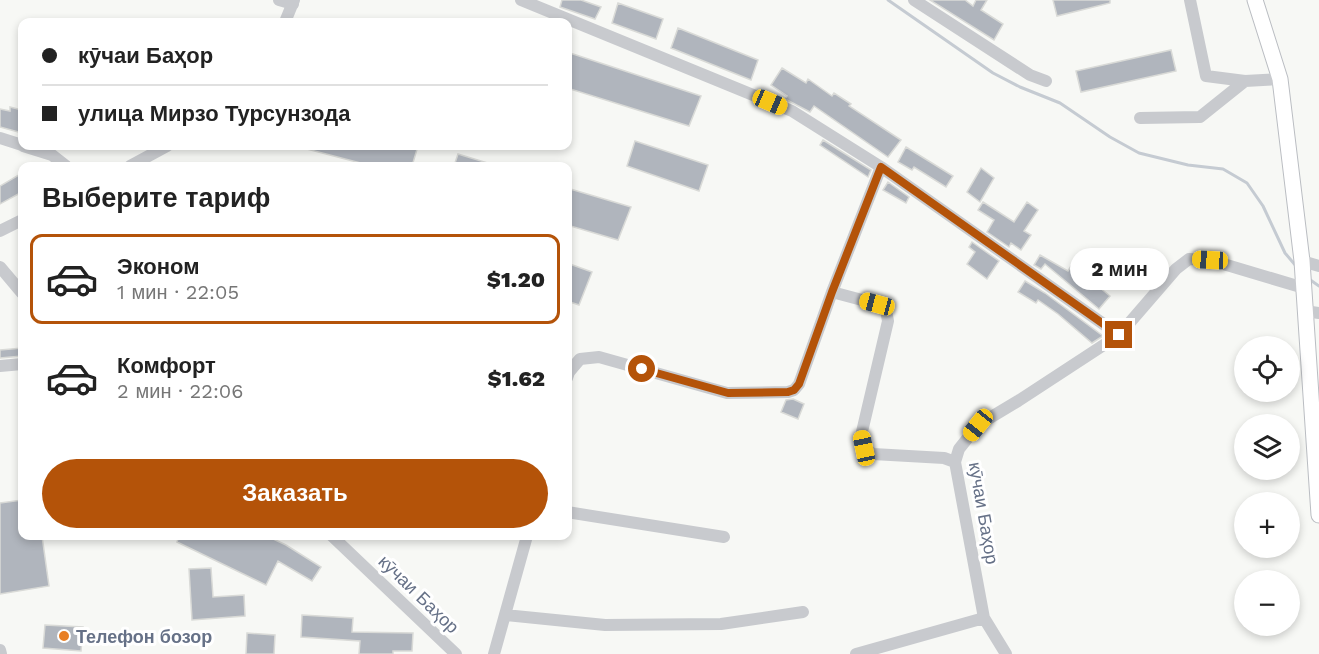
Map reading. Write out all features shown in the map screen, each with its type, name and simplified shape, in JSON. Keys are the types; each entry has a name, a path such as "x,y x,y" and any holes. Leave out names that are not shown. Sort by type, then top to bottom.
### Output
{"main road":[{"path":"1255,0 1280,79 1304,287 1312,312 1319,515"}],"street":[{"path":"279,0 293,2 287,18"},
{"path":"521,0 565,18"},
{"path":"914,0 1030,75 1046,81"},
{"path":"1190,0 1206,76 1245,81 1280,79"},
{"path":"572,21 792,111 881,167 1119,335"},
{"path":"1140,118 1200,117 1245,81"},
{"path":"0,138 18,143"},
{"path":"38,150 52,155 61,162"},
{"path":"137,162 160,150"},
{"path":"572,367 580,358 599,357 728,393 794,390 799,384 881,167"},
{"path":"0,231 18,222"},
{"name":"кӯчаи Баҳор","path":"984,618 955,462 958,449 978,425 1119,335 1176,269 1190,259 1210,260 1304,287"},
{"path":"1302,263 1319,266"},
{"path":"0,267 18,288"},
{"path":"832,292 877,304 886,310 888,321 861,436 864,448 873,454 944,459 955,462"},
{"path":"0,366 18,364"},
{"path":"572,513 724,537"},
{"name":"кӯчаи Баҳор","path":"336,540 456,654"},
{"path":"494,654 526,540"},
{"path":"505,615 616,625 721,624 803,612"},
{"path":"856,654 984,618 1006,654"}],"building":[{"path":"562,0 581,0 601,7 595,19 560,7"},
{"path":"930,0 965,0 973,6 976,0 987,0 981,10 1003,24 994,40"},
{"path":"1053,0 1110,0 1110,3 1057,16"},
{"path":"618,3 663,19 656,39 612,23"},
{"path":"678,28 758,60 751,80 671,48"},
{"path":"1171,50 1176,71 1081,92 1076,71"},
{"path":"572,54 701,96 689,126 572,90"},
{"path":"782,68 806,83 808,79 832,96 834,93 851,104 849,106 901,140 888,157 814,106 810,112 785,99 787,96 771,85"},
{"path":"10,107 18,109 18,132 0,127 0,109 10,111"},
{"path":"823,140 871,170 868,177 820,145"},
{"path":"635,141 708,165 699,191 627,166"},
{"path":"906,147 953,176 946,187 914,167 912,170 898,162"},
{"path":"311,150 417,150 413,162 357,162"},
{"path":"458,154 484,162 455,162"},
{"path":"981,168 994,178 980,202 967,192"},
{"path":"18,175 18,194 0,204 0,186"},
{"path":"888,182 909,197 906,203 883,190"},
{"path":"572,189 631,207 618,240 572,226"},
{"path":"983,202 1014,222 1027,202 1038,210 1024,231 1031,235 1021,250 1011,243 1009,247 987,232 994,220 978,210"},
{"path":"972,242 999,261 987,279 967,264 975,252 969,247"},
{"path":"1040,255 1068,271 1071,266 1095,280 1093,282 1110,296 1099,309 1045,264 1041,269 1034,265"},
{"path":"572,265 592,272 579,305 572,303"},
{"path":"1025,281 1103,336 1092,343 1038,300 1036,303 1018,292"},
{"path":"18,348 18,356 0,358 0,350"},
{"path":"793,399 804,404 798,419 781,412 786,400"},
{"path":"18,501 18,540 43,540 49,586 0,594 0,503"},
{"path":"178,540 275,540 321,567 312,581 278,561 266,585 177,542"},
{"path":"211,568 213,597 244,595 245,616 192,620 189,569"},
{"path":"302,615 353,618 352,632 413,633 412,651 393,651 393,654 359,654 360,641 301,637"},
{"path":"45,625 83,627 81,651 43,648"},
{"path":"247,633 275,635 274,654 246,654"}],"waterway":[{"path":"888,0 993,73 1060,103 1110,137 1139,153 1188,165 1223,169 1247,183 1263,206 1285,253 1296,266"},
{"path":"1309,279 1319,286"}],"place":[{"name":"Телефон бозор","path":"64,636"}],"route":[{"path":"642,369 728,393 794,390 799,384 881,167 1119,335"}]}
